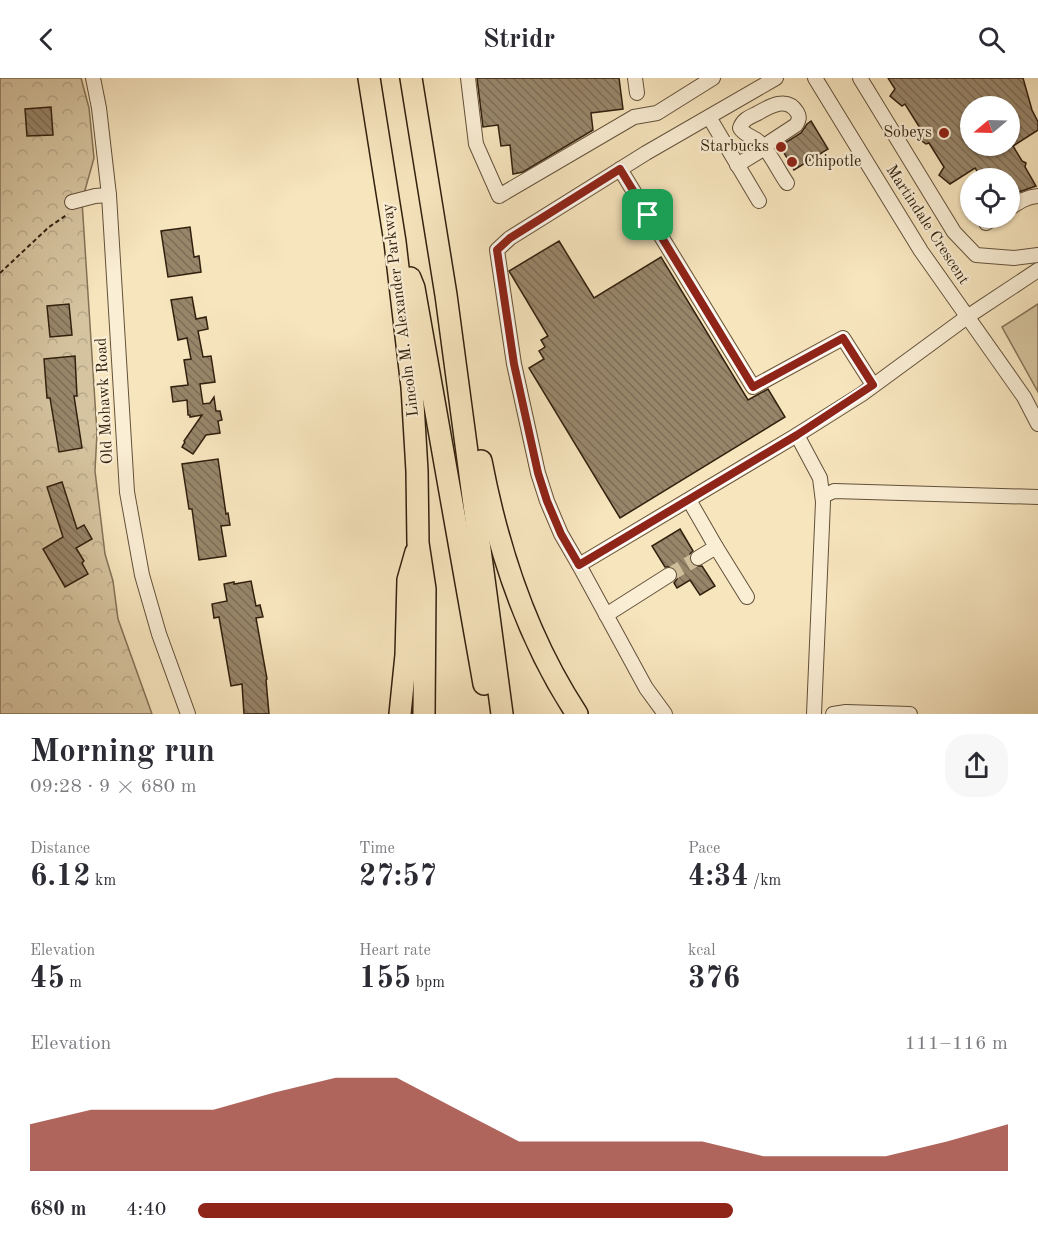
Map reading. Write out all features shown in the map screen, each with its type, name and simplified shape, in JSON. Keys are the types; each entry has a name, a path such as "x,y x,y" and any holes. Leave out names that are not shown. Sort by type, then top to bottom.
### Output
{"highway":[{"name":"Lincoln M. Alexander Parkway","path":"369,78 396,242 412,387 418,543"},
{"path":"411,78 440,250 485,480 503,554 541,651 577,714"},
{"path":"396,242 414,288 488,714"},
{"path":"440,250 502,714"},
{"path":"400,714 406,655 408,580 418,543"},
{"path":"418,543 425,589 424,714"}],"street":[{"name":"Old Mohawk Road","path":"93,78 99,108 109,195 127,492 142,575 159,634 188,714"},
{"path":"468,78 476,144 499,196 634,117 657,113 713,78"},
{"path":"635,78 638,93"},
{"path":"665,714 646,688 561,534 547,501 538,473 514,364 497,250 510,238 620,169 776,78"},
{"name":"Martindale Crescent","path":"815,78 921,252 1024,397 1038,424"},
{"path":"860,78 954,232 976,255 1014,258 1038,255"},
{"path":"709,117 759,201"},
{"path":"737,165 760,144 787,183"},
{"path":"620,169 753,387 843,338 873,385"},
{"path":"72,202 109,195"},
{"path":"1020,201 1038,196"},
{"path":"579,565 797,435 1038,270"},
{"path":"797,435 820,478 823,496 814,714"},
{"path":"823,496 834,491 1038,497"},
{"path":"689,500 747,597"},
{"path":"698,558 716,547"},
{"path":"606,615 669,575"},
{"path":"833,714 846,712 910,714"}],"path":[{"path":"0,273 49,227 72,212 72,202"}],"green space":[{"path":"0,78 81,78 89,108 94,158 82,201 97,433 95,471 105,554 113,581 118,619 152,714 0,714"},
{"path":"1038,304 1038,392 1002,327"}],"building":[{"path":"477,78 619,78 623,109 591,113 593,130 523,172 513,174 510,145 501,146 498,125 483,127"},
{"name":"Sobeys","path":"888,78 1023,78 1032,110 1038,122 1038,130 1020,142 1020,96 960,96 960,156 1019,156 1026,163 1025,167 1036,186 1020,192 1020,168 960,168 960,178 950,184 939,175 944,167 929,143 926,144 915,136 920,128 905,104 902,106 890,96 895,89"},
{"path":"51,107 53,135 27,136 25,109"},
{"path":"811,121 828,149 794,170 780,146 801,133"},
{"path":"190,227 194,257 199,256 201,272 168,277 161,231"},
{"path":"559,241 594,298 661,257 748,400 768,389 785,417 620,518 529,368 544,359 539,351 545,347 541,340 548,336 509,271"},
{"path":"192,297 196,319 206,317 208,329 198,331 203,357 211,356 215,382 200,384 203,404 210,403 214,397 216,411 220,411 222,420 218,421 220,433 206,435 193,454 182,447 202,415 190,417 188,415 187,400 173,402 171,387 188,385 184,360 191,359 187,338 178,340 171,300"},
{"path":"69,304 72,335 50,337 47,306"},
{"path":"75,356 77,396 74,396 82,448 59,452 50,398 47,398 44,359"},
{"path":"218,459 226,514 228,513 230,525 221,526 226,556 199,560 192,509 189,509 182,464"},
{"path":"62,482 77,529 84,525 92,539 76,548 84,561 82,563 88,574 65,587 43,549 63,537 47,487"},
{"path":"680,529 693,551 690,554 690,562 694,566 702,566 715,586 700,595 690,580 677,588 674,583 677,579 677,571 673,567 665,567 652,546"},
{"path":"251,581 256,606 260,605 263,617 256,618 267,679 269,714 244,714 242,684 231,686 219,617 214,618 212,604 227,601 224,584"}],"tunnel":[{"path":"669,575 698,558"}],"place":[{"name":"Sobeys","path":"944,133"},
{"name":"Starbucks","path":"781,147"},
{"name":"Chipotle","path":"792,162"}],"route":[{"path":"620,169 648,215 753,387 843,338 873,385 797,435 579,565 561,534 538,473 514,364 497,250 510,238 620,169"}]}
